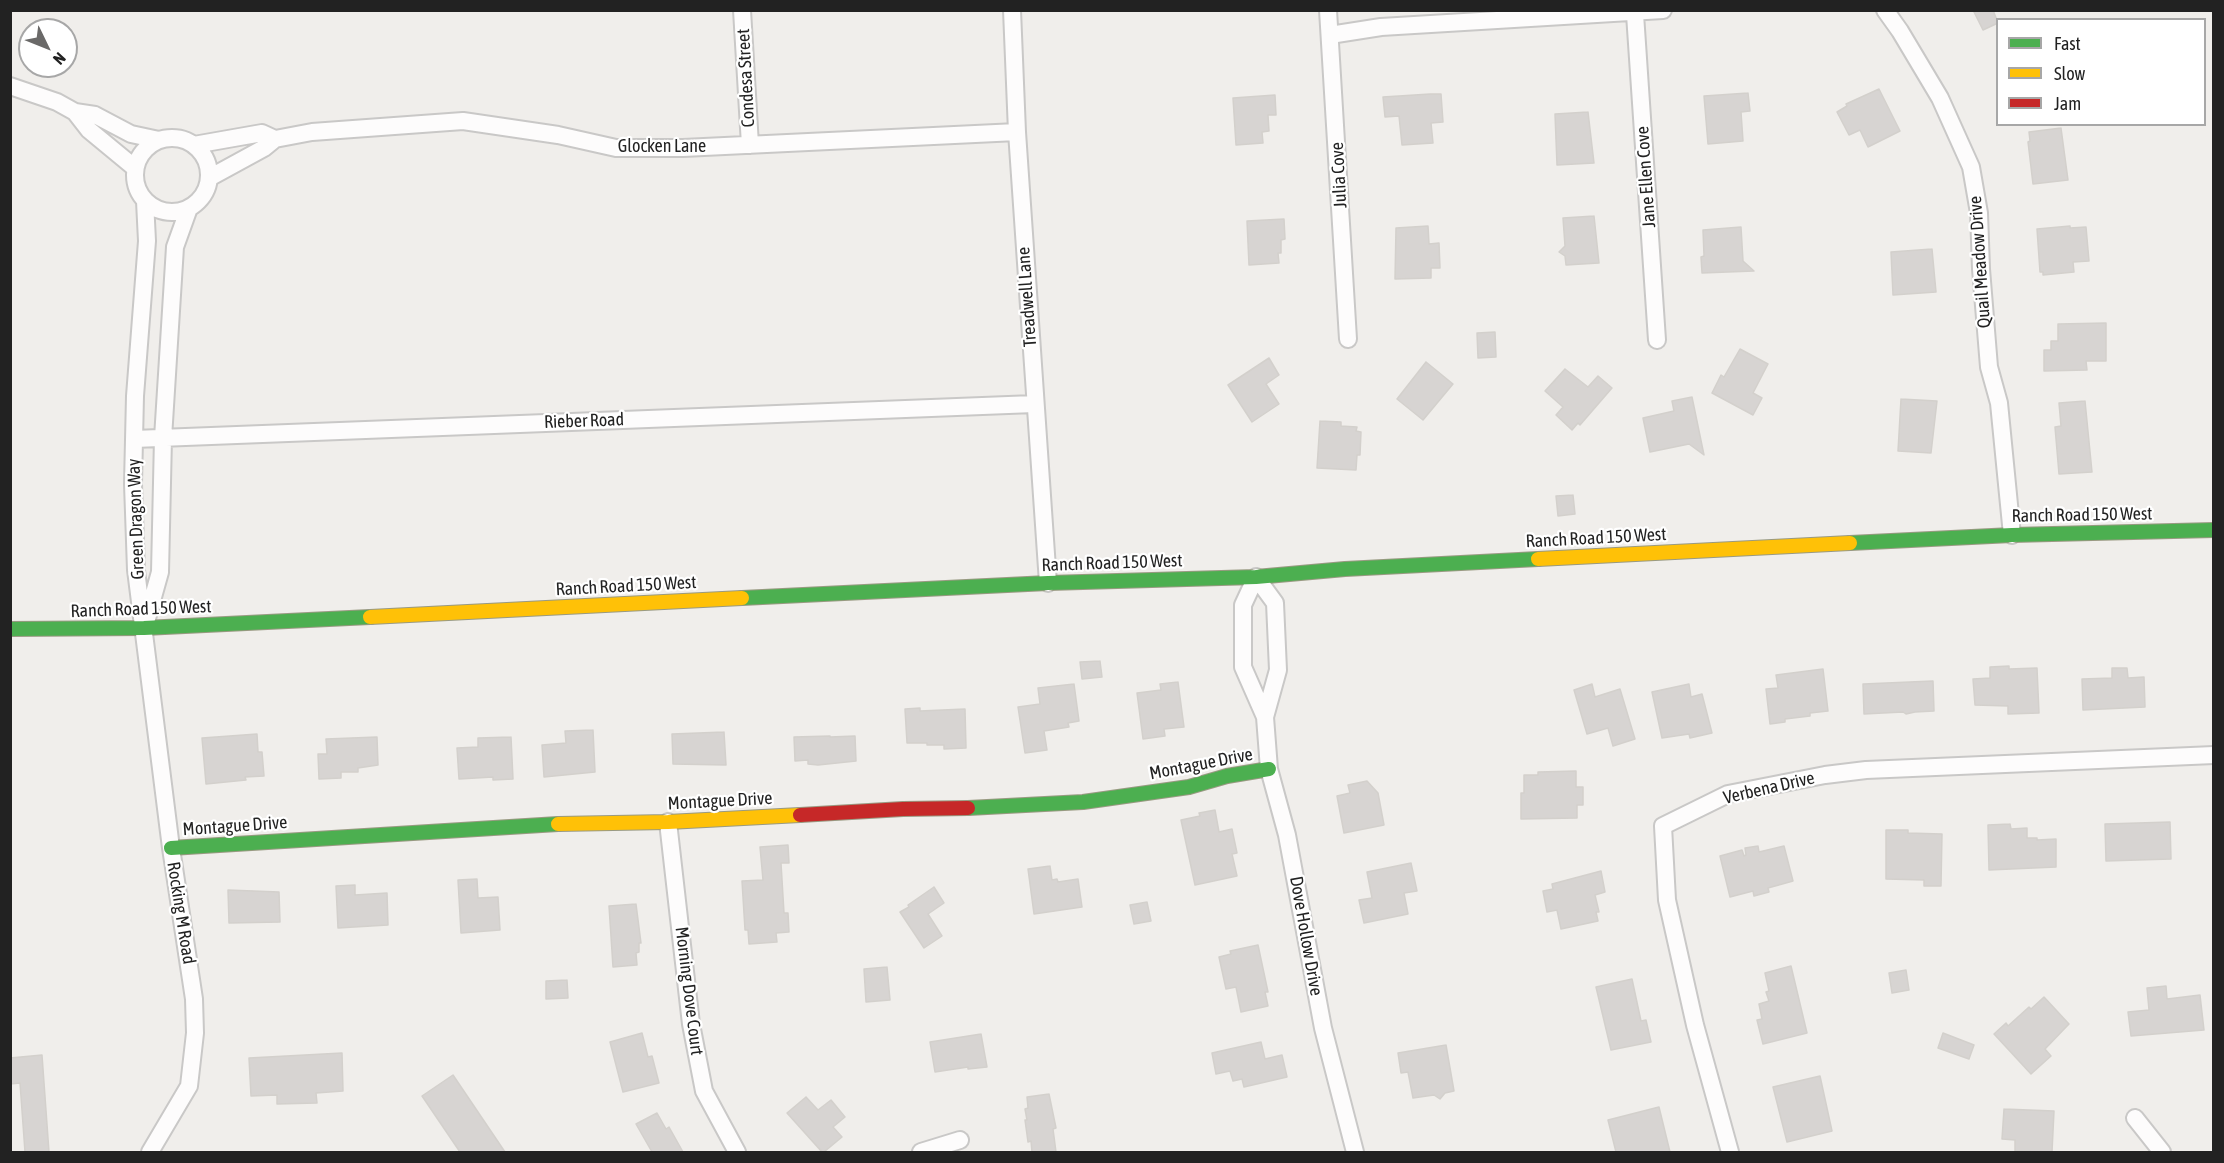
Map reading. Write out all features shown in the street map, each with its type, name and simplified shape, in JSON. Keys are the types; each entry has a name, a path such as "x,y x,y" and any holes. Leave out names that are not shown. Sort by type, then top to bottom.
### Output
{"main road":[{"name":"Ranch Road 150 West","path":"10,630 144,628 1048,583 1256,577 1345,569 2012,534 2214,530"},
{"name":"Montague Drive","path":"171,848 516,826 597,822 668,822 1083,802 1189,787 1227,776 1269,769"}],"street":[{"name":"Condesa Street","path":"742,10 750,145"},
{"name":"Treadwell Lane","path":"1012,10 1017,132 1034,404 1048,583"},
{"name":"Julia Cove","path":"1328,10 1348,339"},
{"path":"1330,35 1381,27 1635,14 1663,10"},
{"name":"Quail Meadow Drive","path":"1885,10 1940,98 1971,166 1979,213 1989,367 1999,403 2012,534"},
{"name":"Jane Ellen Cove","path":"1635,14 1657,340"},
{"path":"10,86 57,102 75,112 89,130 135,168"},
{"path":"75,112 95,114 131,134 159,140 171,138 183,140 194,145 203,154 208,166 208,178 199,200 189,208 178,212 166,212 145,201 138,191 135,180 135,168 140,156 159,140"},
{"name":"Glocken Lane","path":"208,178 264,148 275,139 312,132 463,122 558,135 616,148 683,148 1017,132"},
{"name":"Glocken Lane","path":"194,145 261,133 275,139"},
{"name":"Green Dragon Way","path":"144,628 136,570 133,484 136,384 147,241 145,201"},
{"name":"Green Dragon Way","path":"144,628 160,572 163,438 175,247 189,208"},
{"name":"Rieber Road","path":"134,439 1034,404"},
{"name":"Dove Hollow Drive","path":"1265,717 1278,670 1275,603 1256,577 1243,605 1243,668 1265,717 1269,769 1287,835 1323,1028 1355,1152"},
{"name":"Rocking M Road","path":"144,628 171,848 194,999 195,1032 189,1086 150,1152"},
{"name":"Verbena Drive","path":"1730,1152 1695,1025 1667,900 1663,826 1728,794 1825,775 1866,770 2214,755"},
{"name":"Morning Dove Court","path":"668,822 691,1024 704,1092 737,1152"},
{"path":"2135,1118 2162,1152"},
{"path":"921,1152 960,1140"}],"building":[{"path":"1973,10 1993,10 1996,24 1983,30"},
{"path":"1879,89 1900,131 1868,147 1860,130 1849,135 1837,112 1847,106 1846,104"},
{"path":"1748,93 1750,111 1741,112 1743,141 1708,144 1704,96"},
{"path":"1441,94 1443,122 1431,123 1433,143 1402,145 1399,116 1385,117 1383,97"},
{"path":"1275,95 1276,115 1268,115 1269,131 1262,132 1263,143 1236,145 1233,98"},
{"path":"1588,112 1594,163 1557,165 1555,114"},
{"path":"2061,128 2068,180 2033,184 2029,132"},
{"path":"1594,216 1599,263 1566,265 1565,256 1559,252 1565,246 1563,218"},
{"path":"1284,219 1285,239 1281,240 1281,253 1278,253 1279,263 1249,265 1247,221"},
{"path":"1428,226 1429,244 1439,243 1440,268 1431,268 1431,278 1395,279 1396,228"},
{"path":"2070,226 2070,228 2086,227 2089,261 2073,262 2074,272 2043,275 2043,272 2040,272 2037,229"},
{"path":"1741,227 1743,261 1754,271 1702,273 1703,230"},
{"path":"1932,249 1936,292 1893,295 1891,252"},
{"path":"2106,323 2106,361 2086,361 2087,370 2044,371 2044,350 2051,350 2051,341 2058,341 2058,324"},
{"path":"1495,332 1496,357 1478,358 1477,333"},
{"path":"1740,349 1768,364 1753,393 1762,398 1753,415 1712,393 1721,375 1724,377"},
{"path":"1269,358 1279,375 1266,384 1279,404 1252,422 1228,385"},
{"path":"1426,362 1453,384 1423,420 1397,399"},
{"path":"1565,369 1588,387 1598,376 1612,388 1580,425 1578,423 1572,430 1556,415 1563,407 1545,391"},
{"path":"1692,397 1704,455 1689,444 1650,452 1643,418 1674,411 1672,401"},
{"path":"1901,399 1937,401 1931,453 1898,451"},
{"path":"2085,401 2092,472 2059,474 2055,427 2061,426 2059,403"},
{"path":"1320,421 1341,422 1341,426 1357,427 1356,431 1361,432 1360,455 1357,455 1356,470 1317,468"},
{"path":"1573,495 1575,514 1558,516 1556,496"},
{"path":"1100,661 1102,677 1082,679 1080,662"},
{"path":"2009,666 2009,669 2037,668 2039,713 2008,714 2008,706 1975,705 1973,679 1990,678 1990,667"},
{"path":"2112,668 2127,668 2128,678 2144,677 2145,707 2083,710 2082,679 2112,678"},
{"path":"1823,669 1828,711 1810,713 1810,716 1785,719 1785,722 1770,724 1766,689 1778,688 1776,675"},
{"path":"1933,681 1934,711 1864,714 1863,684"},
{"path":"1178,682 1184,727 1164,729 1165,736 1143,739 1137,693 1161,690 1160,684"},
{"path":"1074,684 1079,721 1068,723 1069,727 1044,731 1047,750 1025,753 1018,707 1040,704 1038,688"},
{"path":"1592,684 1595,697 1620,689 1635,739 1613,746 1608,728 1587,734 1574,690"},
{"path":"1689,684 1691,697 1702,694 1712,733 1690,738 1689,734 1662,738 1652,692"},
{"path":"920,708 920,711 965,709 966,748 944,749 944,745 907,743 905,709"},
{"path":"593,730 595,772 544,777 542,745 566,743 565,731"},
{"path":"724,732 726,765 673,764 672,734"},
{"path":"257,734 258,752 262,752 264,776 206,784 202,738"},
{"path":"855,736 856,761 818,765 808,764 808,760 795,761 794,737"},
{"path":"377,737 378,765 358,768 358,772 341,772 341,778 319,779 318,754 327,754 326,739"},
{"path":"511,737 513,779 493,780 493,777 459,779 457,748 478,747 478,738"},
{"path":"1576,771 1576,787 1583,787 1583,805 1577,805 1577,818 1521,819 1524,775 1538,775 1538,772"},
{"path":"1367,781 1378,793 1384,825 1344,833 1337,796 1350,793 1348,785"},
{"path":"1215,810 1219,832 1232,829 1237,853 1232,854 1237,876 1195,885 1181,820"},
{"path":"2170,822 2171,859 2106,861 2105,824"},
{"path":"2010,824 2011,829 2027,828 2027,838 2056,839 2056,867 1989,870 1988,825"},
{"path":"1886,830 1942,834 1941,886 1924,886 1924,880 1886,879"},
{"path":"788,845 789,863 781,863 784,913 788,913 789,932 776,933 777,942 749,944 748,930 745,930 742,881 763,880 760,847"},
{"path":"1758,846 1759,852 1784,846 1793,881 1768,888 1769,892 1754,896 1753,891 1730,897 1720,856 1742,850 1744,856 1746,855 1745,848"},
{"path":"1411,863 1417,891 1404,893 1408,914 1364,923 1359,900 1372,898 1367,872"},
{"path":"1050,866 1052,880 1057,879 1058,882 1078,879 1082,907 1034,914 1028,869"},
{"path":"1601,871 1605,892 1595,895 1599,912 1596,912 1598,921 1561,929 1557,910 1547,912 1543,891 1553,889 1552,884"},
{"path":"477,879 478,898 498,897 500,930 461,933 458,880"},
{"path":"355,885 355,895 387,893 388,925 338,928 336,886"},
{"path":"934,887 944,903 928,914 942,936 924,948 900,912"},
{"path":"228,890 279,892 280,922 229,923"},
{"path":"1147,902 1151,921 1134,924 1130,905"},
{"path":"636,904 641,943 639,943 639,952 636,953 637,965 613,967 609,906"},
{"path":"1258,945 1268,992 1265,992 1268,1006 1241,1012 1236,987 1226,989 1219,957 1231,954 1230,951"},
{"path":"1791,966 1807,1033 1763,1044 1757,1020 1762,1019 1759,1004 1769,1001 1765,973"},
{"path":"887,967 890,1000 866,1002 864,969"},
{"path":"1906,970 1909,990 1892,993 1889,973"},
{"path":"1632,979 1641,1021 1646,1020 1651,1042 1611,1050 1596,987"},
{"path":"567,980 568,998 546,999 546,981"},
{"path":"2166,986 2167,999 2200,995 2204,1030 2131,1036 2128,1012 2149,1010 2147,988"},
{"path":"2044,997 2069,1024 2045,1049 2051,1056 2031,1074 1994,1034 2006,1023 2008,1026 2029,1007 2031,1009"},
{"path":"642,1033 648,1057 652,1056 659,1083 623,1092 610,1042"},
{"path":"1943,1033 1974,1045 1969,1059 1938,1048"},
{"path":"981,1034 987,1067 968,1069 968,1067 935,1072 930,1042"},
{"path":"1261,1042 1265,1059 1282,1055 1287,1077 1244,1087 1242,1079 1233,1081 1230,1071 1216,1074 1212,1053"},
{"path":"1446,1045 1454,1091 1445,1093 1440,1099 1434,1095 1413,1098 1408,1072 1401,1073 1398,1053"},
{"path":"342,1053 343,1091 316,1093 317,1103 277,1104 277,1095 251,1096 249,1058"},
{"path":"42,1055 49,1152 25,1152 20,1083 10,1084 10,1058"},
{"path":"453,1075 505,1152 460,1152 422,1096"},
{"path":"1820,1076 1832,1131 1787,1142 1773,1087"},
{"path":"1049,1094 1056,1128 1053,1129 1056,1152 1032,1152 1025,1120 1027,1120 1025,1109 1028,1108 1027,1097"},
{"path":"806,1097 818,1110 831,1100 845,1117 833,1127 842,1137 824,1152 787,1113"},
{"path":"1659,1107 1670,1152 1616,1152 1608,1120"},
{"path":"2004,1109 2054,1111 2052,1152 2015,1151 2015,1140 2002,1139"},
{"path":"657,1113 666,1129 669,1127 683,1152 652,1152 636,1124"}],"traffic: fast":[{"path":"1850,543 2012,535 2214,530"},
{"path":"742,598 1048,583 1256,577 1345,569 1538,559"},
{"path":"10,629 144,628 370,617"},
{"path":"968,808 1083,802 1189,787 1227,776 1269,769"},
{"path":"171,848 558,824"}],"traffic: slow":[{"path":"1538,559 1850,543"},
{"path":"370,617 742,598"},
{"path":"558,824 668,822 800,815"}],"traffic: jam":[{"path":"800,815 968,808"}]}
